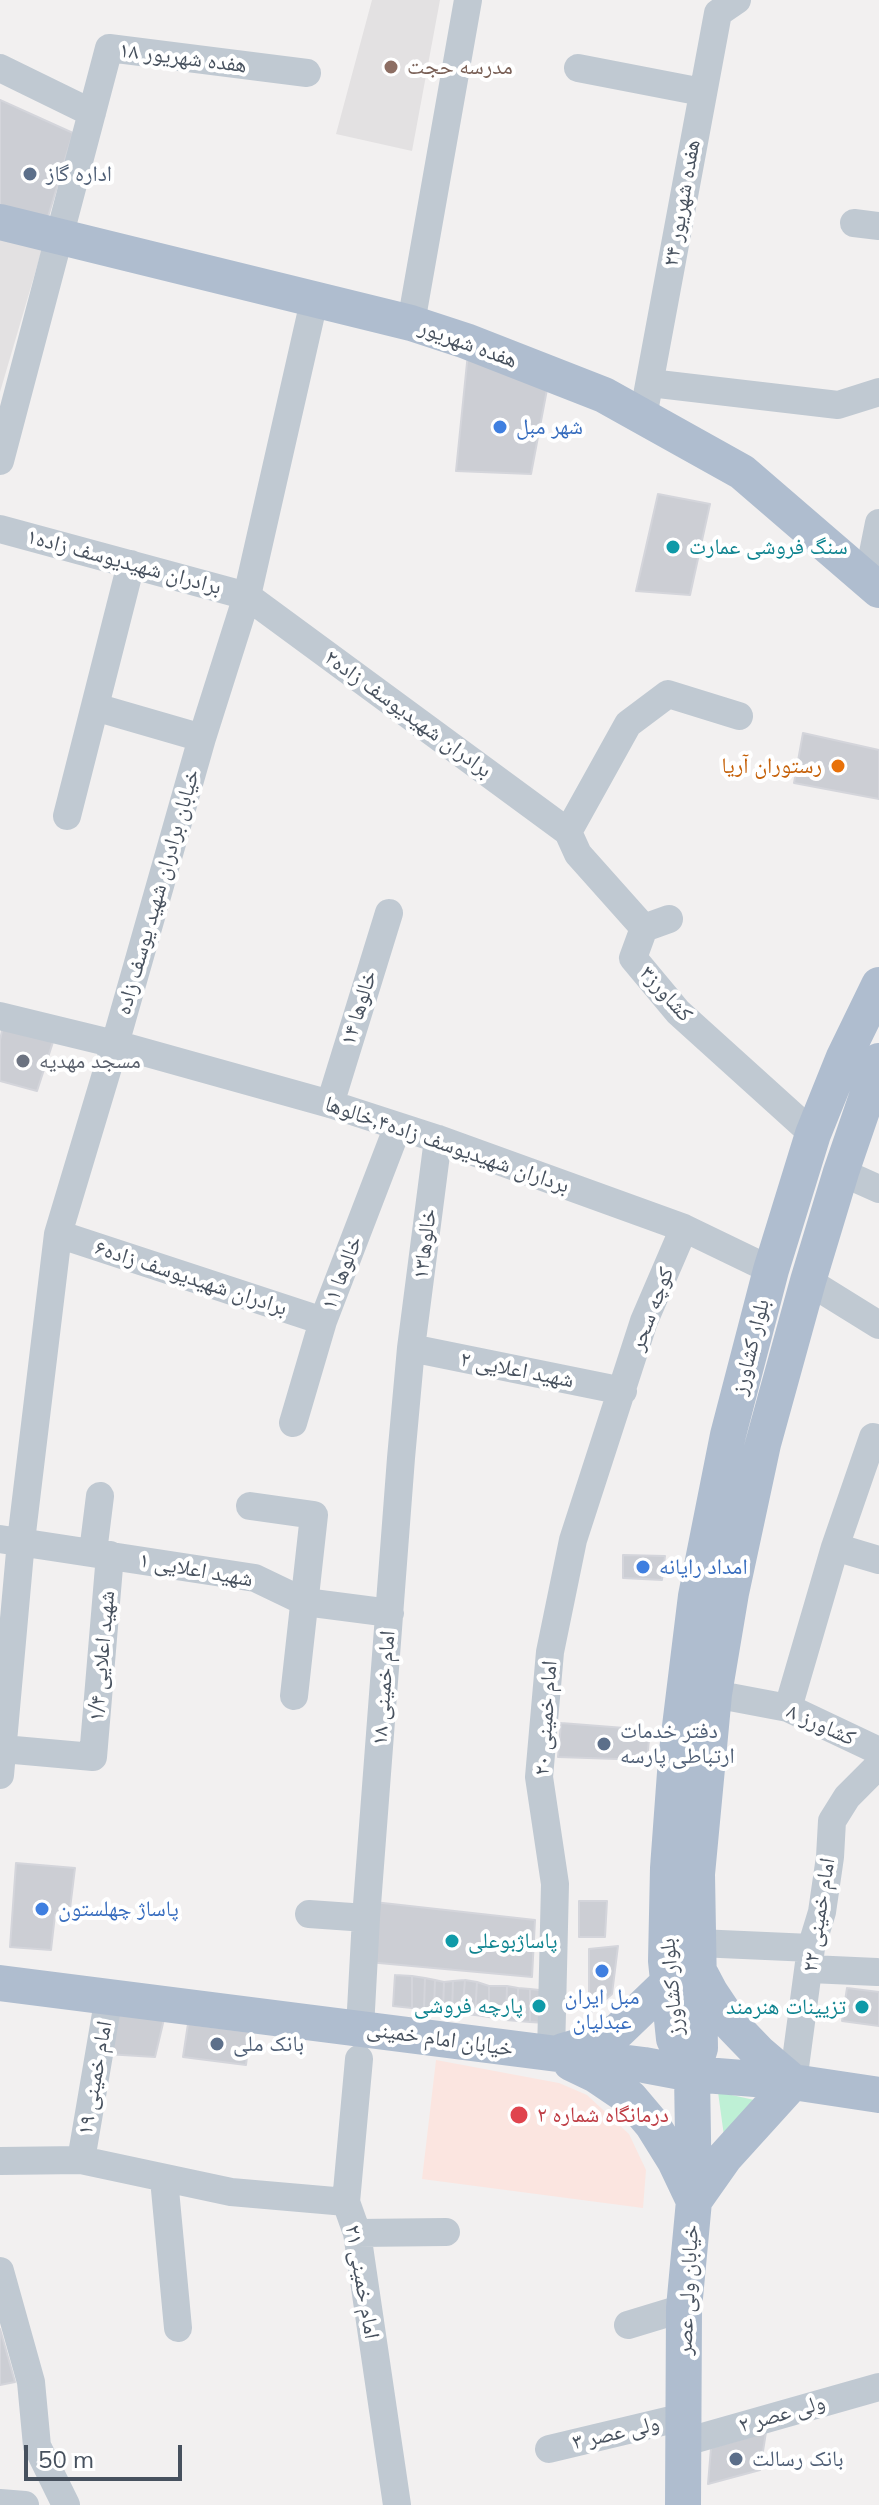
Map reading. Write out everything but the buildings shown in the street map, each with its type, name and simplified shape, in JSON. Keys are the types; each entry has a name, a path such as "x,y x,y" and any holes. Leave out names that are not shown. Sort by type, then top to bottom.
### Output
{"main road":[{"name":"هفده شهریور","path":"0,222 411,323 590,389 646,400 742,472 873,584"},
{"name":"بلوار کشاورز","path":"692,2074 700,2048 668,1868 676,1759 696,1596 728,1435 771,1270 813,1134 844,1057 879,985"},
{"name":"بلوار کشاورز","path":"686,1964 705,1766 731,1593 763,1444 808,1281 879,1062"},
{"path":"686,1964 732,2025 793,2082 725,2157 694,2201 652,2124 630,2098 596,2075 551,2054 594,2042 618,2031 686,1964"},
{"name":"خیابان امام خمینی","path":"0,1983 109,1996 360,2044 551,2054 879,2095"},
{"name":"خیابان ولی عصر","path":"683,2505 684,2308 694,2201 692,2074"}],"street":[{"path":"411,323 468,0"},
{"name":"هفده شهریور ۲۴","path":"646,400 718,13 737,0"},
{"name":"هفده شهریور ۱۸","path":"0,461 5,423 109,48 307,73"},
{"path":"0,68 92,113"},
{"path":"578,68 702,92"},
{"name":"خیابان برادران شهید یوسف زاده","path":"2,1762 10,1540 58,1234 202,738 247,596 314,301"},
{"path":"646,400 838,405 879,392"},
{"path":"873,584 879,523"},
{"name":"برادران شهیدیوسف زاده۱","path":"0,529 247,596"},
{"path":"67,816 131,564"},
{"name":"برادران شهیدیوسف زاده۲","path":"247,596 568,832"},
{"path":"568,832 628,724 668,694 739,716"},
{"path":"95,707 202,738"},
{"name":"کشاورز۳","path":"568,832 578,854 656,924 633,958 678,1012 813,1134"},
{"name":"خالوها ۱۴","path":"330,1104 389,913"},
{"name":"برداران شهیدیوسف زاده۴,خالوها","path":"0,1016 115,1044 330,1104 438,1139 684,1228 771,1270"},
{"name":"خالوها ۱۱","path":"293,1423 323,1321 398,1126"},
{"name":"خالوها۱۳","path":"411,1348 438,1139"},
{"path":"841,1172 879,1189"},
{"name":"کوچه سحر","path":"623,1391 644,1321 684,1228"},
{"name":"برادران شهیدیوسف زاده۶","path":"58,1234 323,1321"},
{"path":"808,1281 879,1325"},
{"name":"شهید اعلایی ۲","path":"411,1348 623,1391"},
{"name":"امام خمینی ۱۸","path":"360,2044 366,1918 411,1348"},
{"name":"امام خمینی ۲۰","path":"551,2054 555,1884 539,1777 550,1652 573,1540 623,1391"},
{"path":"788,1708 835,1547 873,1437"},
{"name":"شهید اعلایی ۱/۴","path":"2,1762 93,1757 102,1553 100,1496"},
{"path":"250,1506 314,1515 294,1696"},
{"name":"شهید اعلایی ۱","path":"10,1540 255,1578 305,1602 390,1613"},
{"path":"835,1547 879,1560"},
{"name":"کشاورز ۸","path":"714,1694 788,1708 879,1751"},
{"name":"امام خمینی ۲۲","path":"793,2082 811,1958 822,1912 832,1821 847,1797 879,1765"},
{"path":"309,1914 366,1918"},
{"path":"686,1964 811,1958 877,1972"},
{"name":"امام خمینی ۱۹","path":"81,2160 109,1996"},
{"name":"امام خمینی ۲۱","path":"360,2044 346,2202 357,2233 397,2505"},
{"path":"0,2161 81,2160 231,2192 346,2202"},
{"path":"164,2179 178,2328"},
{"path":"357,2233 446,2232"},
{"path":"0,2271 31,2382 37,2446 66,2505"},
{"path":"628,2325 684,2308"},
{"name":"ولی عصر ۲","path":"684,2430 879,2387"},
{"name":"ولی عصر ۳","path":"549,2449 684,2430"},
{"path":"0,2503 25,2505"}],"shaded area":[{"name":"مدرسه حجت","path":"372,0 440,0 412,151 336,134"},
{"path":"0,234 43,246 0,392"},
{"name":"درمانگاه شماره ۲","path":"436,2060 559,2083 587,2095 629,2134 646,2170 643,2208 422,2179"}],"green space":[{"path":"718,2092 759,2101 724,2136"}],"place":[{"name":"مدرسه حجت","path":"391,67"},
{"name":"اداره گاز","path":"30,174"},
{"name":"شهر مبل","path":"500,427"},
{"name":"سنگ فروشی عمارت","path":"673,547"},
{"name":"رستوران آریا","path":"838,766"},
{"name":"مسجد مهدیه","path":"23,1061"},
{"name":"امداد رایانه","path":"643,1567"},
{"name":"دفتر خدمات ارتباطی پارسه","path":"604,1744"},
{"name":"پاساژ چهلستون","path":"42,1909"},
{"name":"پاساژبوعلی","path":"452,1941"},
{"name":"مبل ایران عبدلیان","path":"602,1971"},
{"name":"پارچه فروشی","path":"539,2006"},
{"name":"تزیینات هنرمند","path":"862,2007"},
{"name":"بانک ملی","path":"217,2044"},
{"name":"درمانگاه شماره ۲","path":"519,2115"},
{"name":"بانک رسالت","path":"736,2459"}]}
